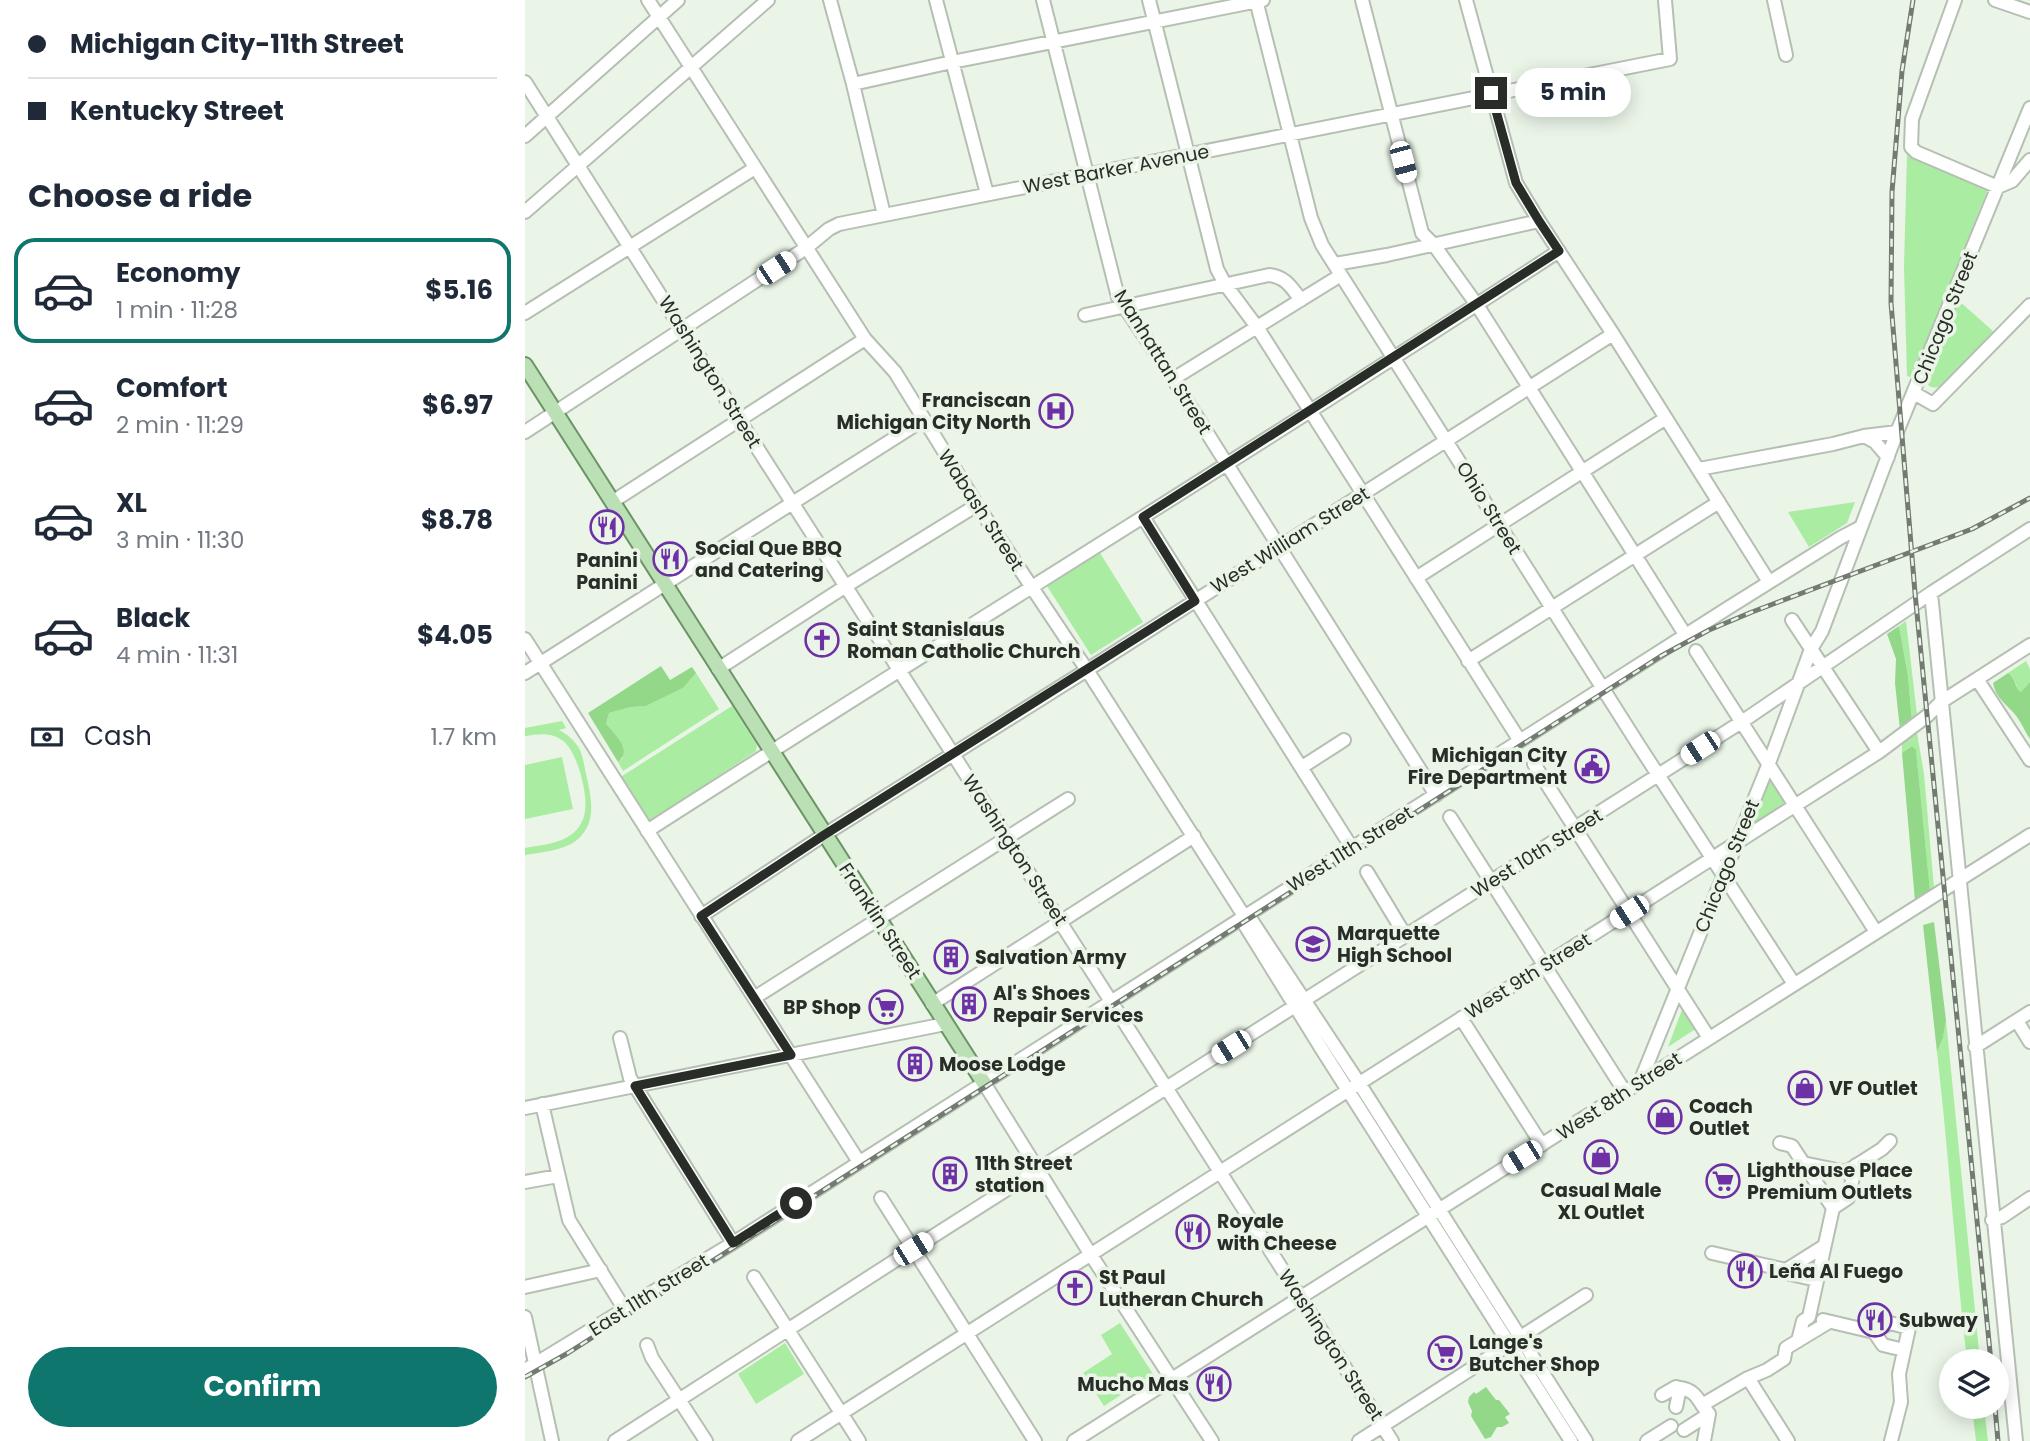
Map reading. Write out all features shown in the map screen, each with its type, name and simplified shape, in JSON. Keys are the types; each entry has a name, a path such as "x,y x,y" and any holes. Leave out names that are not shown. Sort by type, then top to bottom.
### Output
{"main road":[{"name":"Franklin Street","path":"525,365 984,1083"}],"street":[{"name":"Wabash Street","path":"648,0 865,339 895,372 977,505 1087,670 1244,916 1250,918 1300,1003 1515,1341 1586,1441"},
{"path":"525,136 678,0"},
{"path":"525,212 768,0"},
{"path":"830,0 884,215"},
{"path":"936,0 987,194"},
{"name":"Manhattan Street","path":"1043,0 1118,297 1173,379 1436,795"},
{"path":"1149,0 1217,269 1257,327 1520,741"},
{"path":"853,84 1258,0"},
{"name":"Ohio Street","path":"1258,0 1311,218 1322,245 1602,689 1794,984"},
{"path":"1362,0 1422,233 1434,245 1477,305 1686,636"},
{"path":"1466,0 1516,183 1769,582"},
{"name":"West Barker Avenue","path":"525,432 839,224 1670,59 1665,0"},
{"path":"1774,0 1786,55"},
{"path":"1955,0 1912,119 1911,147 1916,152 1998,187 2012,181 2030,160"},
{"path":"1995,0 2030,12"},
{"name":"Washington Street","path":"525,82 1392,1441"},
{"name":"Chicago Street","path":"1640,1082 1769,763 1811,649 1822,631 1897,432 2030,108"},
{"path":"525,313 755,168"},
{"path":"1173,379 1301,300 1338,270 1539,221"},
{"path":"647,831 1559,251"},
{"path":"1085,315 1269,275 1287,281 1301,300"},
{"path":"1914,393 1933,404 2030,305"},
{"name":"West William Street","path":"701,916 824,835 1613,334"},
{"path":"612,502 865,339"},
{"path":"1416,578 1666,418"},
{"path":"525,673 923,420"},
{"path":"1699,469 1864,436 1897,432"},
{"path":"1864,436 1875,442 1888,457"},
{"path":"1468,661 1719,502"},
{"path":"718,669 977,505"},
{"path":"1143,517 1352,848"},
{"name":"West 11th Street","path":"984,1083 1769,582 1859,528"},
{"name":"West 10th Street","path":"615,1441 1742,722 2030,529"},
{"path":"1931,593 2015,1441"},
{"path":"1793,620 1879,752"},
{"path":"525,639 859,1163"},
{"name":"West 9th Street","path":"798,1441 1796,806 1879,752 1927,716 1941,702 2030,645"},
{"path":"1696,651 1876,932"},
{"path":"1977,679 2030,760"},
{"path":"1302,767 1344,740"},
{"path":"1534,764 1709,1038"},
{"path":"754,998 1068,799"},
{"path":"1450,817 1625,1092"},
{"name":"West 8th Street","path":"1074,1441 2030,835"},
{"path":"932,1004 1194,836"},
{"path":"1367,873 1405,935"},
{"path":"1975,1047 2030,1012"},
{"path":"1461,1018 1542,1145"},
{"path":"2017,1021 2030,1042"},
{"path":"525,1108 946,1024"},
{"path":"621,1038 630,1078 733,1243"},
{"name":"East 11th Street","path":"530,1367 733,1243 984,1083"},
{"name":"Franklin Street","path":"984,1083 1091,1255 1212,1441"},
{"path":"542,1104 569,1220 625,1310"},
{"path":"1804,1163 1846,1172 1890,1141"},
{"path":"1780,1143 1792,1146 1833,1208"},
{"path":"1798,1341 1803,1321 1809,1317 1833,1208 1849,1198 1856,1165"},
{"path":"525,1182 558,1176"},
{"path":"881,1198 1035,1441"},
{"path":"1992,1220 2002,1217 2030,1198"},
{"path":"1786,1270 1824,1246"},
{"path":"1712,1253 1817,1280"},
{"path":"525,1287 601,1269"},
{"path":"754,1277 859,1441"},
{"path":"1359,1441 1586,1295"},
{"path":"525,1317 530,1367 552,1441"},
{"path":"1809,1317 1874,1332 1890,1323 1909,1328 1899,1374 1901,1402 1891,1441"},
{"path":"1647,1441 1677,1428 1702,1405 1784,1359 1786,1348 1829,1322"},
{"path":"1874,1332 1883,1345 1904,1350"},
{"name":"Wabash Street","path":"1515,1341 1571,1441"},
{"path":"646,1345 706,1441"},
{"path":"1748,1378 1788,1441"},
{"path":"1662,1395 1676,1387 1689,1389 1702,1405 1704,1441"},
{"path":"1680,1388 1674,1408 1702,1405"}],"green space":[{"path":"1907,155 1988,189 1910,377 1907,376 1904,267"},
{"path":"1958,300 1994,332 1941,386 1931,387 1925,380"},
{"path":"1855,502 1847,523 1809,547 1788,512"},
{"path":"1100,553 1143,622 1091,655 1047,586"},
{"path":"1906,621 1917,715 1912,721 1908,676 1899,626"},
{"path":"1899,626 1908,676 1912,721 1900,730 1895,683 1896,659 1887,634"},
{"path":"2026,661 2030,669 2030,682 2021,692 2008,673"},
{"path":"661,666 670,680 692,667 696,673 683,688 646,706 609,713 606,724 618,738 624,753 618,762 588,713"},
{"path":"696,673 719,709 623,771 618,762 623,758 606,724 609,713 646,706 683,688"},
{"path":"2008,673 2021,692 2030,682 2030,739 2017,716 2000,698 1994,687 1993,683"},
{"path":"732,706 757,745 756,751 648,821 619,778"},
{"path":"562,721 566,728 559,730 575,742 582,757 591,800 588,825 577,840 565,847 525,855 525,848 550,844 567,837 577,830 584,818 583,784 577,762 567,745 557,737 548,735 525,736 525,728"},
{"path":"1917,733 1924,774 1934,888 1930,891 1916,751 1912,746 1902,753 1902,744"},
{"path":"1912,746 1916,750 1930,891 1915,901 1902,753"},
{"path":"562,757 573,809 525,819 525,765"},
{"path":"1767,777 1771,777 1787,802 1751,825 1749,823"},
{"path":"1934,922 1946,1020 1937,1052 1923,925"},
{"path":"1683,1007 1697,1028 1668,1047"},
{"path":"1946,1020 1979,1349 1966,1349 1937,1052"},
{"path":"1120,1323 1153,1374 1104,1406 1083,1373 1112,1354 1101,1335"},
{"path":"785,1343 804,1374 756,1404 738,1374"},
{"path":"1486,1387 1510,1414 1505,1417 1509,1423 1497,1427 1491,1437 1485,1439 1471,1416 1468,1402 1474,1392 1476,1394"},
{"path":"1973,1419 1985,1419 1988,1441 1976,1441"}],"railway":[{"path":"1913,0 1902,71 1892,192 1891,303 1915,593 1990,1349"},
{"path":"525,1377 568,1353 1661,656 1709,630 1752,612 1972,529 2030,498"},
{"path":"1996,1419 1998,1441"}],"place":[{"name":"Franciscan Michigan City North","path":"1056,411"},
{"name":"Panini Panini","path":"607,527"},
{"name":"Social Que BBQ and Catering","path":"670,559"},
{"name":"Saint Stanislaus Roman Catholic Church","path":"822,640"},
{"name":"Michigan City Fire Department","path":"1592,766"},
{"name":"Marquette High School","path":"1313,944"},
{"name":"Salvation Army","path":"951,957"},
{"name":"Al's Shoes Repair Services","path":"969,1004"},
{"name":"BP Shop","path":"886,1007"},
{"name":"Moose Lodge","path":"915,1064"},
{"name":"VF Outlet","path":"1805,1088"},
{"name":"Coach Outlet","path":"1665,1117"},
{"name":"Casual Male XL Outlet","path":"1601,1157"},
{"name":"11th Street station","path":"950,1174"},
{"name":"Lighthouse Place Premium Outlets","path":"1723,1181"},
{"name":"Royale with Cheese","path":"1193,1232"},
{"name":"Leña Al Fuego","path":"1745,1271"},
{"name":"St Paul Lutheran Church","path":"1075,1288"},
{"name":"Subway","path":"1875,1320"},
{"name":"Lange's Butcher Shop","path":"1445,1353"},
{"name":"Mucho Mas","path":"1214,1384"}],"route":[{"path":"796,1203 733,1243 635,1086 791,1055 701,916 824,835 1195,601 1143,517 1559,251 1516,183 1491,93"}]}
